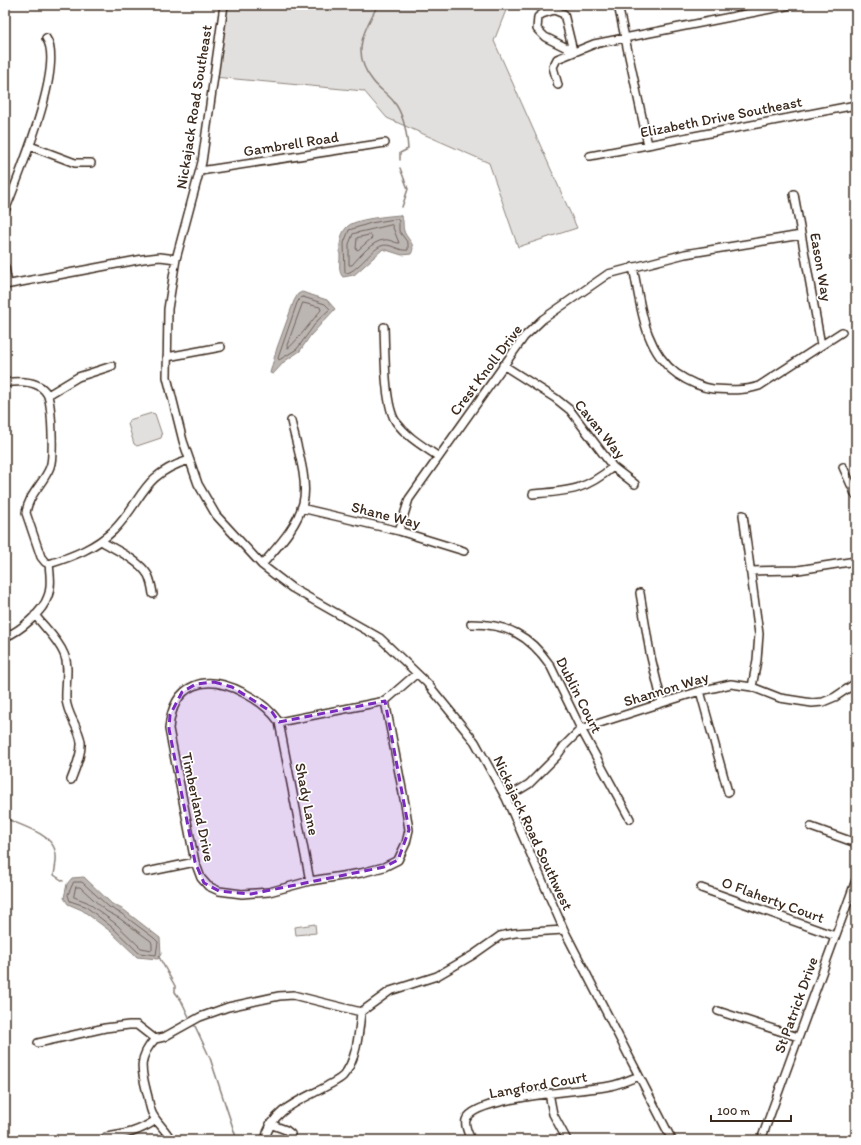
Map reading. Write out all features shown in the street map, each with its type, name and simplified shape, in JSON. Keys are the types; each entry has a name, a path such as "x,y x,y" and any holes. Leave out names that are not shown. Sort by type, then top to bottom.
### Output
{"street":[{"name":"Nickajack Road Southeast","path":"176,259 200,171 224,5"},
{"path":"618,5 648,145"},
{"path":"558,85 554,75 554,63 562,56 573,51 594,44 791,5"},
{"path":"554,10 564,14 573,51 545,37 537,29 538,17 554,10"},
{"path":"5,211 42,112 51,52 51,44 46,38"},
{"name":"Elizabeth Drive Southeast","path":"590,156 856,105"},
{"name":"Gambrell Road","path":"200,171 385,143"},
{"path":"30,146 75,163 91,163"},
{"name":"Eason Way","path":"794,194 821,345"},
{"name":"Crest Knoll Drive","path":"399,531 409,498 503,365 524,337 543,319 608,274 685,254 801,235"},
{"path":"5,267 7,285 143,259 160,257 176,259"},
{"name":"Nickajack Road Southwest","path":"176,259 168,309 167,377 189,460 198,484 216,515 262,565 292,588 380,638 427,683 475,742 506,798 564,930 672,1140"},
{"path":"634,267 643,316 648,334 656,352 666,365 689,382 703,388 748,389 771,379 842,332"},
{"path":"384,327 388,399 391,413 407,435 439,457"},
{"path":"167,357 221,347"},
{"name":"Cavan Way","path":"503,365 555,398 570,410 613,467 635,484"},
{"path":"48,394 78,377 112,366"},
{"path":"5,383 18,381 26,382 44,390 48,394 52,458 50,467 33,494 26,513 41,557 49,564"},
{"path":"262,565 287,535 301,508 304,493 303,480 291,421"},
{"path":"49,564 81,554 101,541 115,529 146,486 163,471 189,460"},
{"path":"533,494 567,492 584,487 598,480 613,467"},
{"path":"843,467 856,496"},
{"name":"Shane Way","path":"301,508 399,531 464,551"},
{"path":"743,515 758,634 757,660 752,687"},
{"path":"101,541 132,560 144,570 151,581 153,594"},
{"path":"750,571 798,570 856,561"},
{"path":"5,637 12,634 35,615 48,596 50,586 49,564"},
{"path":"640,593 650,653 662,703"},
{"path":"35,615 61,647 67,663 66,700 70,717 77,730 81,743 78,762 71,780"},
{"name":"Dublin Court","path":"472,624 501,627 519,633 534,645 550,664 581,730 630,819"},
{"path":"279,722 385,702 416,674"},
{"name":"Timberland Drive","path":"279,722 272,712 252,697 232,687 214,682 196,684 182,692 170,715 169,729 194,862 204,883 213,889 242,894 269,892 310,881 361,873 384,867 398,860 406,843 409,830 385,702"},
{"name":"Shannon Way","path":"506,798 529,784 581,730 662,703 700,691 731,684 752,687 780,698 812,703 823,702 835,697 856,683"},
{"path":"700,691 728,792"},
{"name":"Shady Lane","path":"279,722 310,881"},
{"path":"811,827 856,843"},
{"path":"147,872 194,862"},
{"name":"St Patrick Drive","path":"761,1140 856,880"},
{"name":"O Flaherty Court","path":"701,888 835,936"},
{"path":"265,1140 270,1124 286,1108 342,1077 353,1054 359,1032 361,1012 390,990 437,976 473,955 500,936 515,932 564,930"},
{"path":"38,1043 105,1028 129,1025 137,1025 155,1038 164,1037 187,1026 200,1017 228,1007 279,996 293,995 361,1012"},
{"path":"718,1010 798,1037"},
{"path":"155,1038 145,1054 142,1063 142,1076 152,1114 168,1133 171,1140"},
{"name":"Langford Court","path":"471,1140 466,1125 466,1119 471,1114 499,1102 549,1093 608,1087 623,1083 638,1076"},
{"path":"549,1093 553,1114 567,1140"},
{"path":"106,1137 129,1134 140,1130 156,1120"},
{"path":"270,1124 286,1130 291,1134"}],"highlighted area":[{"path":"214,682 232,687 272,712 279,722 385,701 409,830 398,860 384,867 251,894 219,891 204,883 195,862 169,729 170,715 182,692 196,684"}],"shaded area":[{"path":"223,5 508,5 494,41 577,228 518,247 489,163 387,118 364,91 214,77"},
{"path":"152,413 155,414 162,435 161,438 137,446 134,444 128,424 129,420"},
{"path":"315,924 316,933 296,935 295,927"}],"water":[{"path":"400,215 402,217 405,234 413,247 411,254 402,255 383,249 354,275 343,277 340,270 340,245 344,230 351,224 364,220"},
{"path":"302,292 327,300 335,309 310,336 300,351 285,361 273,374 270,373 277,348 294,301 298,294"},
{"path":"84,877 112,904 124,910 160,938 161,954 158,959 137,957 110,931 82,910 68,904 64,898 67,884 72,878"}],"waterway":[{"path":"378,5 364,34 361,52 362,62 375,84 394,102 403,119 408,149 400,153 400,160"},
{"path":"400,168 408,189 402,207"},
{"path":"5,818 41,834 52,844 56,856 54,875 63,881"},
{"path":"159,957 175,986 175,992 181,1000 190,1019"},
{"path":"195,1026 210,1058 237,1140"}]}
